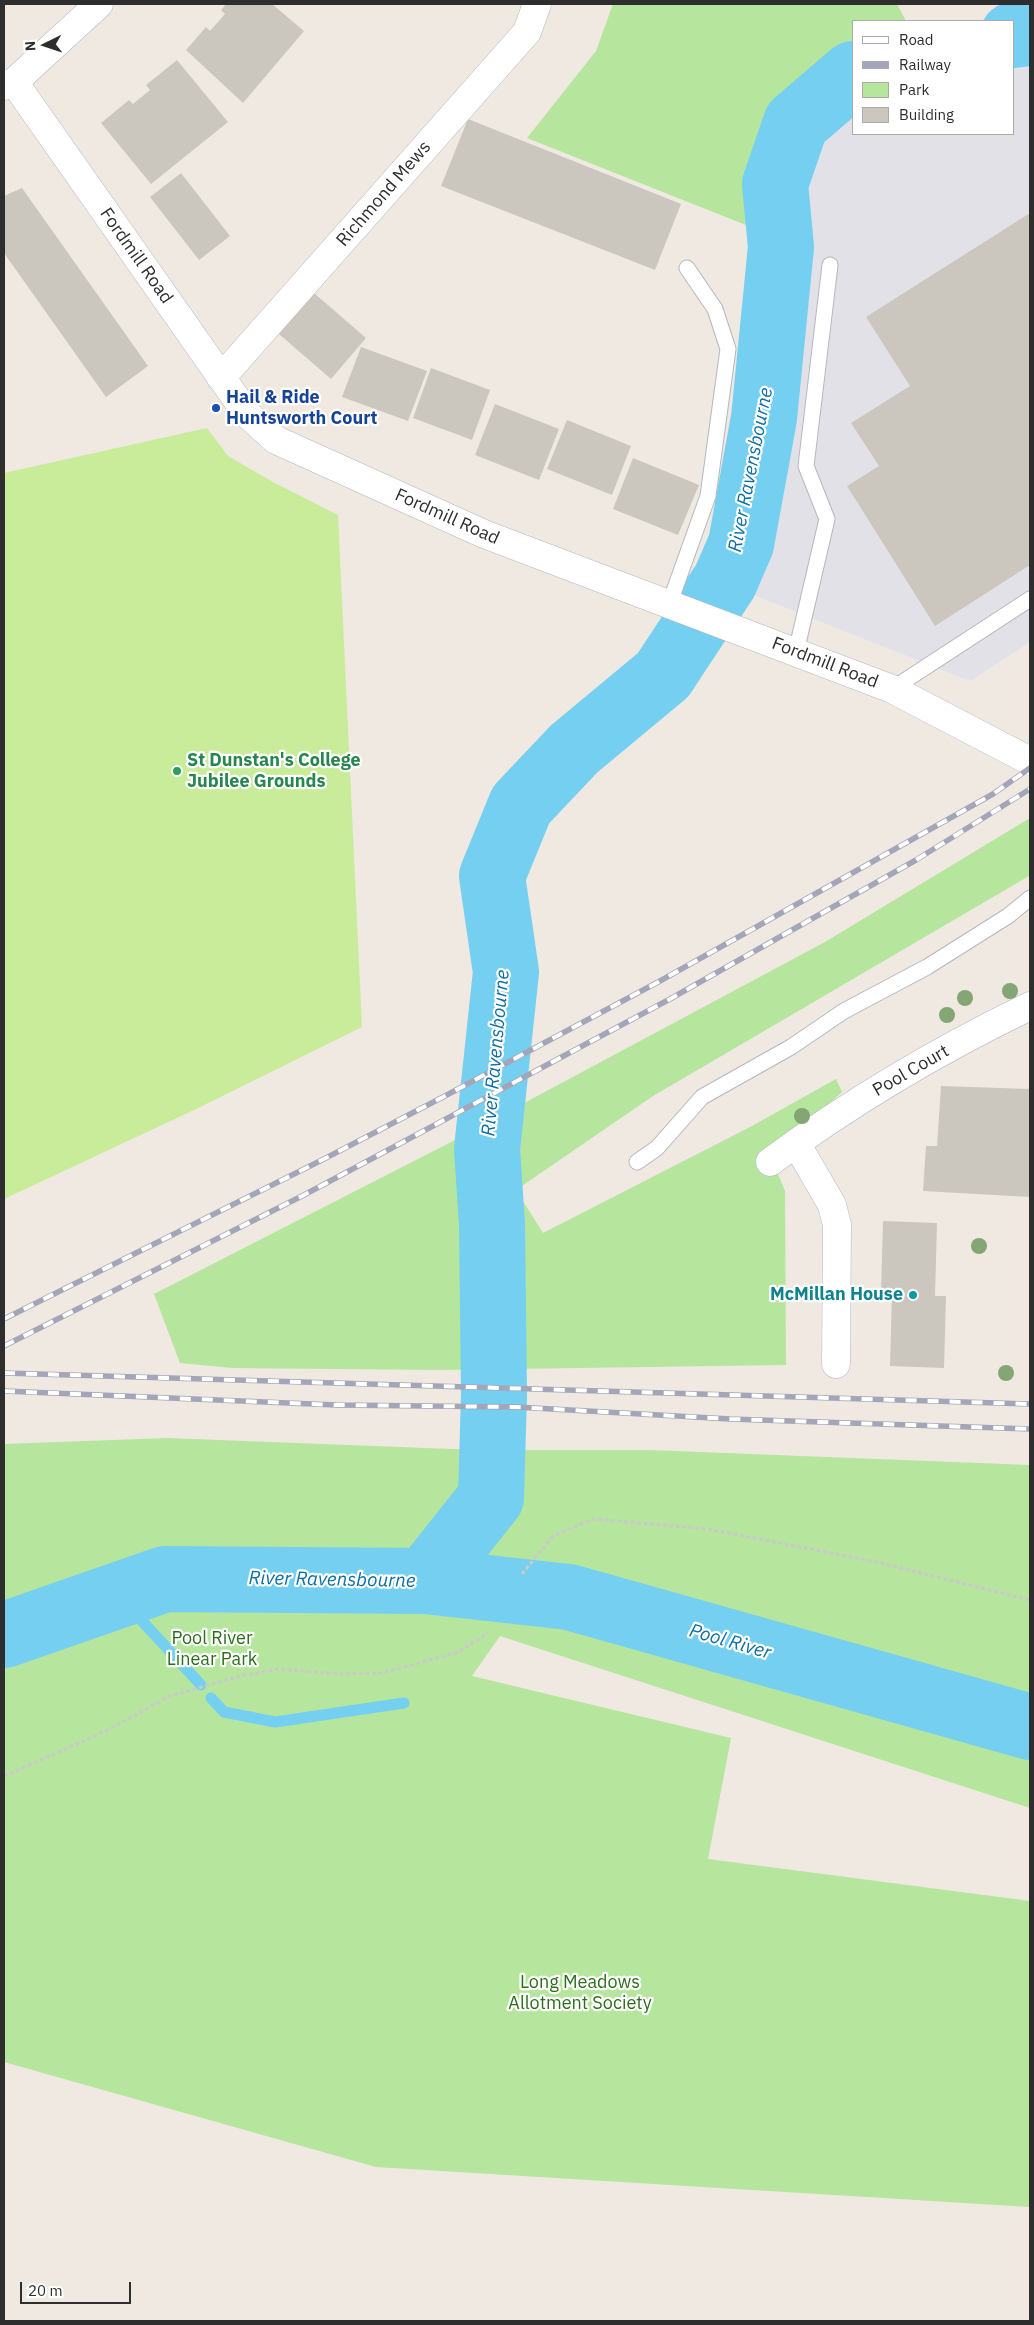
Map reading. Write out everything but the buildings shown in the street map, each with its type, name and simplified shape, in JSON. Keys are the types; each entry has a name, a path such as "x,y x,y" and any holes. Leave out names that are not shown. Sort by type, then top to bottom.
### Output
{"street":[{"path":"9,84 99,4"},
{"name":"Richmond Mews","path":"221,378 527,32 537,4"},
{"name":"Fordmill Road","path":"9,84 246,414 276,440 484,534 892,689 1030,761"},
{"name":"Pool Court","path":"770,1162 796,1143 912,1069 1030,1006"},
{"path":"796,1143 832,1205 837,1225 836,1364"}],"lane":[{"path":"796,652 827,519 806,466 830,265"},
{"path":"669,605 708,496 728,349 715,309 687,268"},
{"path":"892,689 1030,599"},
{"path":"637,1162 657,1148 702,1097 791,1047 844,1011 927,968 1008,916 1030,898"}],"path":[{"path":"522,1574 553,1536 593,1519 708,1529 877,1562 1030,1600"},
{"path":"4,1776 106,1731 170,1696 240,1676 279,1669 338,1674 383,1673 458,1652 488,1633"}],"shaded area":[{"path":"1030,47 1030,642 970,681 731,586 750,546 790,258 786,209 797,158 823,115 852,89 852,135 1014,135 1014,48"}],"green space":[{"path":"613,4 897,4 905,20 852,20 852,57 829,69 798,104 777,140 761,201 761,231 527,138 596,51"},
{"name":"St Dunstan's College Jubilee Grounds","path":"207,428 228,456 273,482 338,515 362,1027 194,1110 4,1199 4,473"},
{"path":"1030,818 1029,876 653,1096 516,1190 543,1233 752,1126 836,1079 842,1092 771,1157 785,1191 786,1365 440,1370 232,1368 180,1363 154,1294 457,1139 825,942"},
{"name":"Pool River Linear Park","path":"167,1438 477,1450 649,1450 1030,1465 1030,1808 500,1636 472,1676 731,1738 708,1859 1030,1901 1030,2207 376,2167 4,2062 4,1444"}],"waterway":[{"name":"River Ravensbourne","path":"1014,35 1030,33"},
{"name":"River Ravensbourne","path":"4,1635 165,1579 425,1581 491,1498 494,1395 492,1224 487,1149 506,972 492,876 521,805 574,749 663,675 725,581 741,544 764,418 781,247 775,184 796,123 852,75"},
{"name":"Pool River","path":"425,1581 569,1597 1030,1727"},
{"path":"118,1595 201,1685"},
{"path":"211,1698 224,1712 275,1722 404,1703"}],"railway":[{"path":"4,1319 322,1160 660,981 993,794 1030,768"},
{"path":"4,1346 304,1195 670,999 916,860 1030,789"},
{"path":"4,1373 1030,1404"},
{"path":"4,1391 336,1405 516,1407 730,1419 1030,1429"}],"place":[{"name":"Hail & Ride Huntsworth Court","path":"216,408"},
{"name":"St Dunstan's College Jubilee Grounds","path":"177,771"},
{"name":"McMillan House","path":"913,1295"}],"park label":[{"name":"Long Meadows Allotment Society","path":"580,1994"}]}
